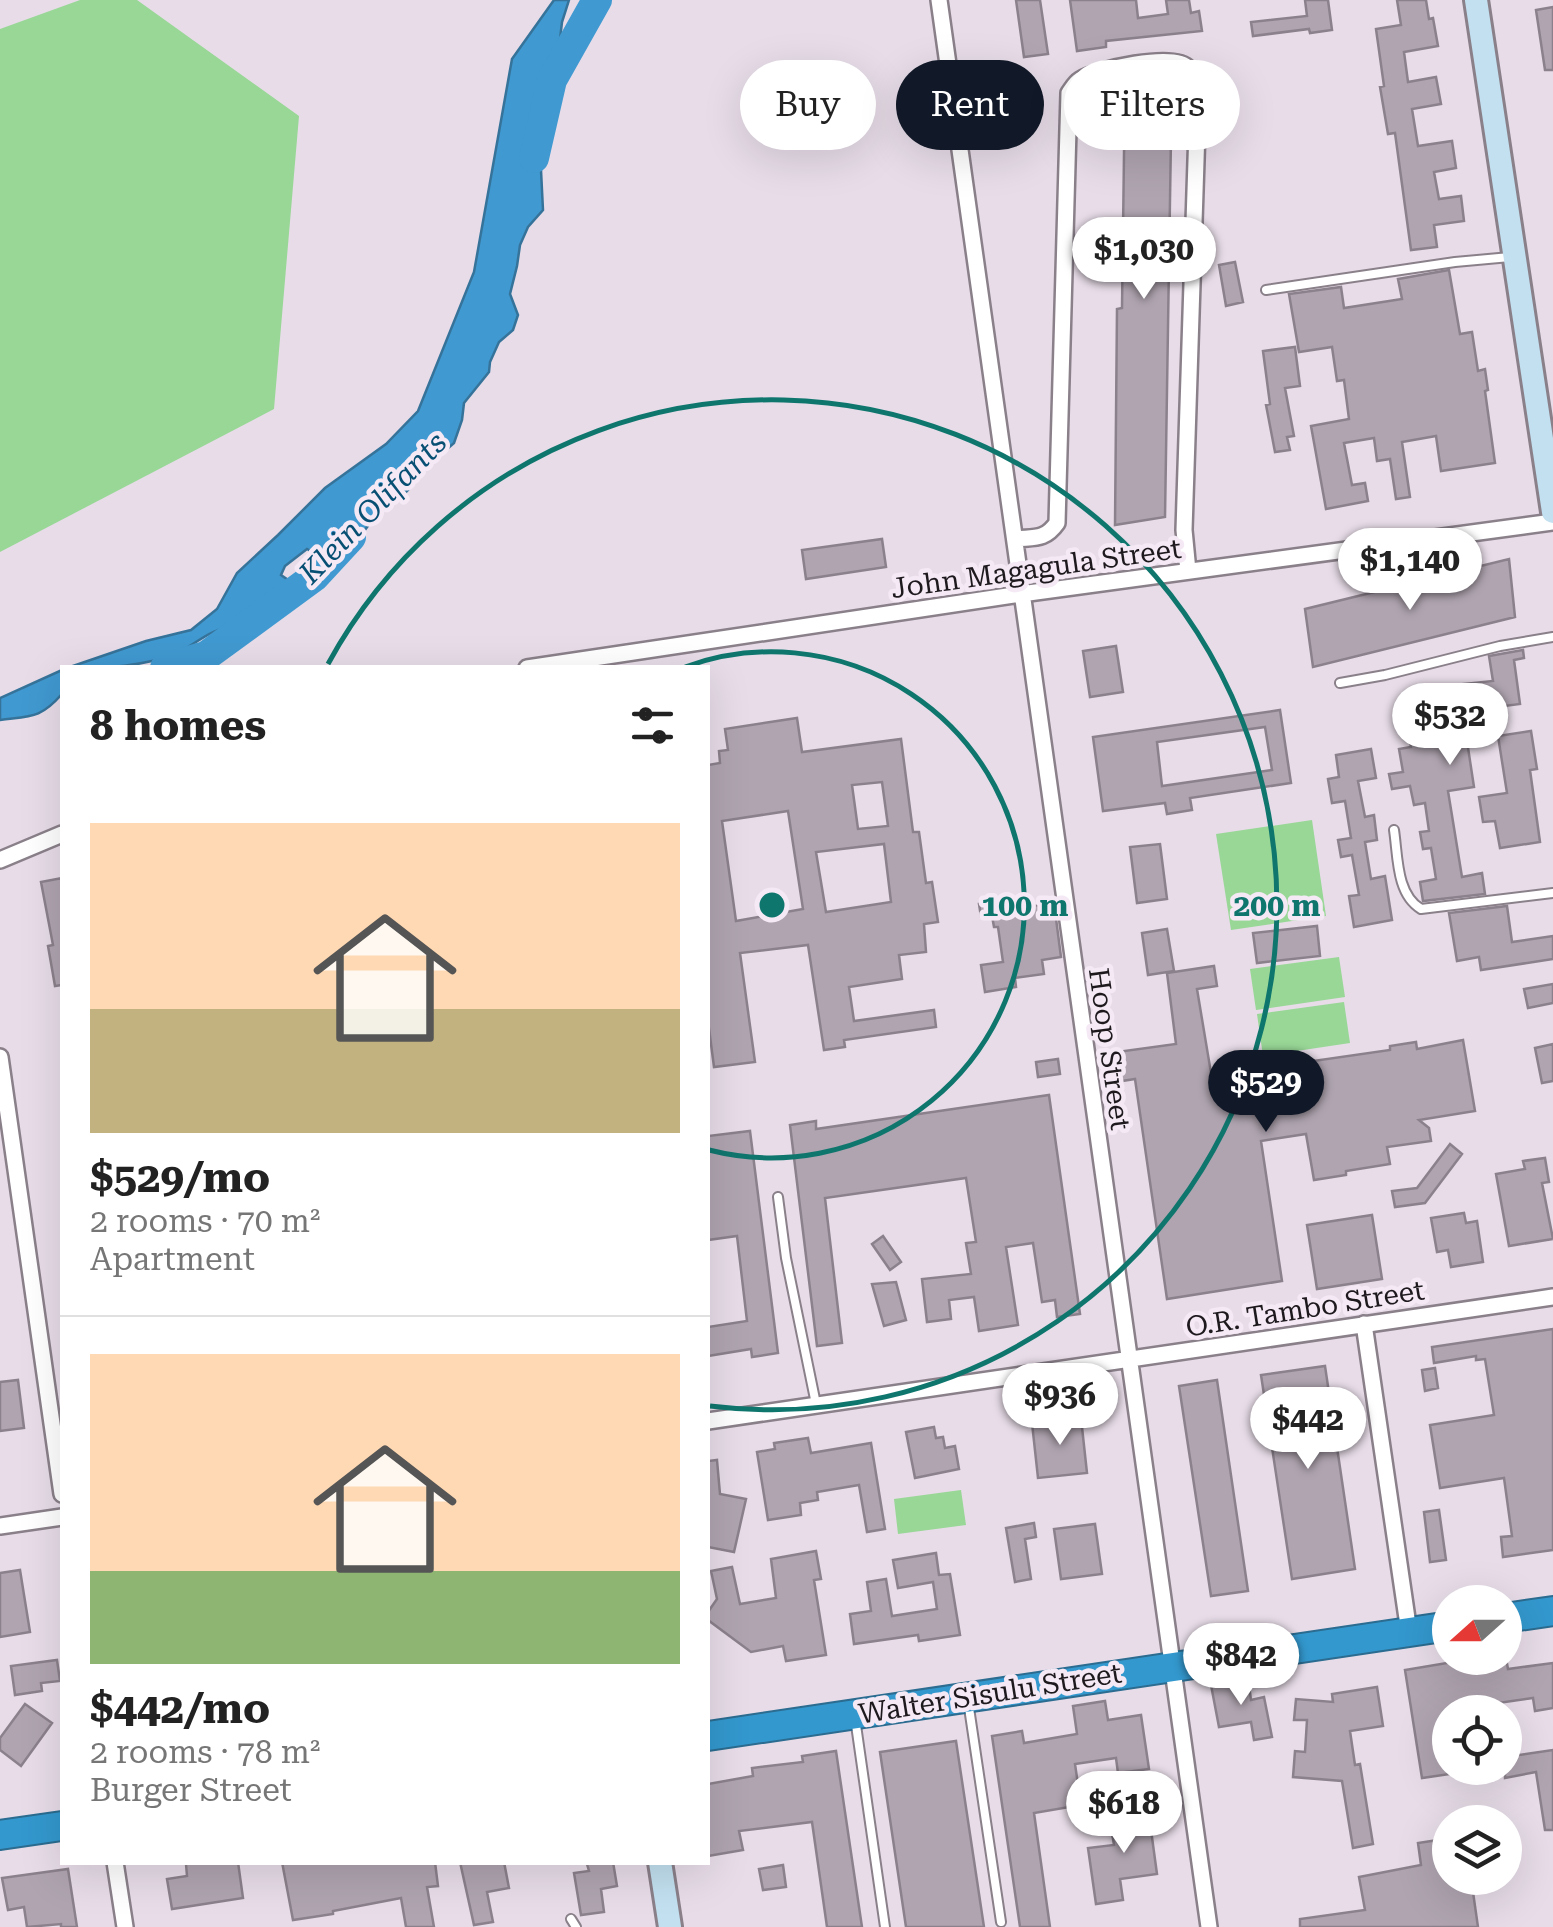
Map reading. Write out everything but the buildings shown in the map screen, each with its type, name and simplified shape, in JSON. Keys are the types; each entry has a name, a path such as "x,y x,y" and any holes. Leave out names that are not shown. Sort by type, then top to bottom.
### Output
{"highway":[{"path":"1522,1616 1553,1611"},
{"name":"Walter Sisulu Street","path":"710,1736 1432,1629"},
{"path":"0,1835 60,1826"}],"street":[{"name":"Hoop Street","path":"939,0 1208,1927"},
{"path":"1476,0 1553,512"},
{"path":"1016,538 1041,537 1057,523 1069,92 1080,80 1120,67 1178,61 1188,67 1198,98 1184,530 1188,571"},
{"name":"John Magagula Street","path":"546,665 1021,594 1553,522"},
{"path":"0,860 60,835"},
{"path":"0,1057 60,1480"},
{"name":"O.R. Tambo Street","path":"710,1420 1553,1297"},
{"path":"1364,1324 1409,1632"},
{"path":"0,1526 60,1517"},
{"path":"115,1865 125,1927"},
{"path":"660,1865 670,1927"}],"lane":[{"path":"1266,290 1514,257"},
{"path":"1340,683 1553,637"},
{"path":"1394,830 1402,881 1411,902 1421,909 1553,892"},
{"path":"778,1197 786,1258 816,1404"},
{"path":"968,1697 1002,1922"},
{"path":"854,1714 885,1927"}],"green space":[{"path":"80,0 137,0 299,116 274,409 0,552 0,29"},
{"path":"1312,820 1326,916 1231,930 1216,834"},
{"path":"1339,957 1345,997 1256,1010 1250,969"},
{"path":"1344,1002 1350,1043 1263,1056 1257,1014"},
{"path":"961,1490 966,1525 898,1534 894,1499"}],"water":[{"path":"554,0 569,0 559,48 544,74 543,210 528,227 520,245 510,294 518,315 513,330 499,342 489,372 464,403 454,443 413,479 397,501 383,506 343,559 331,566 318,564 316,554 307,549 285,566 281,575 294,584 287,602 265,622 255,627 219,630 177,653 138,664 76,665 191,630 217,609 237,573 325,488 386,444 418,411 474,272 512,59"},
{"path":"60,671 60,696 34,715 0,720 0,698"}],"waterway":[{"name":"Klein Olifants","path":"534,158 552,80 597,0"},
{"name":"Klein Olifants","path":"175,665 206,656 314,577 351,537"}]}
